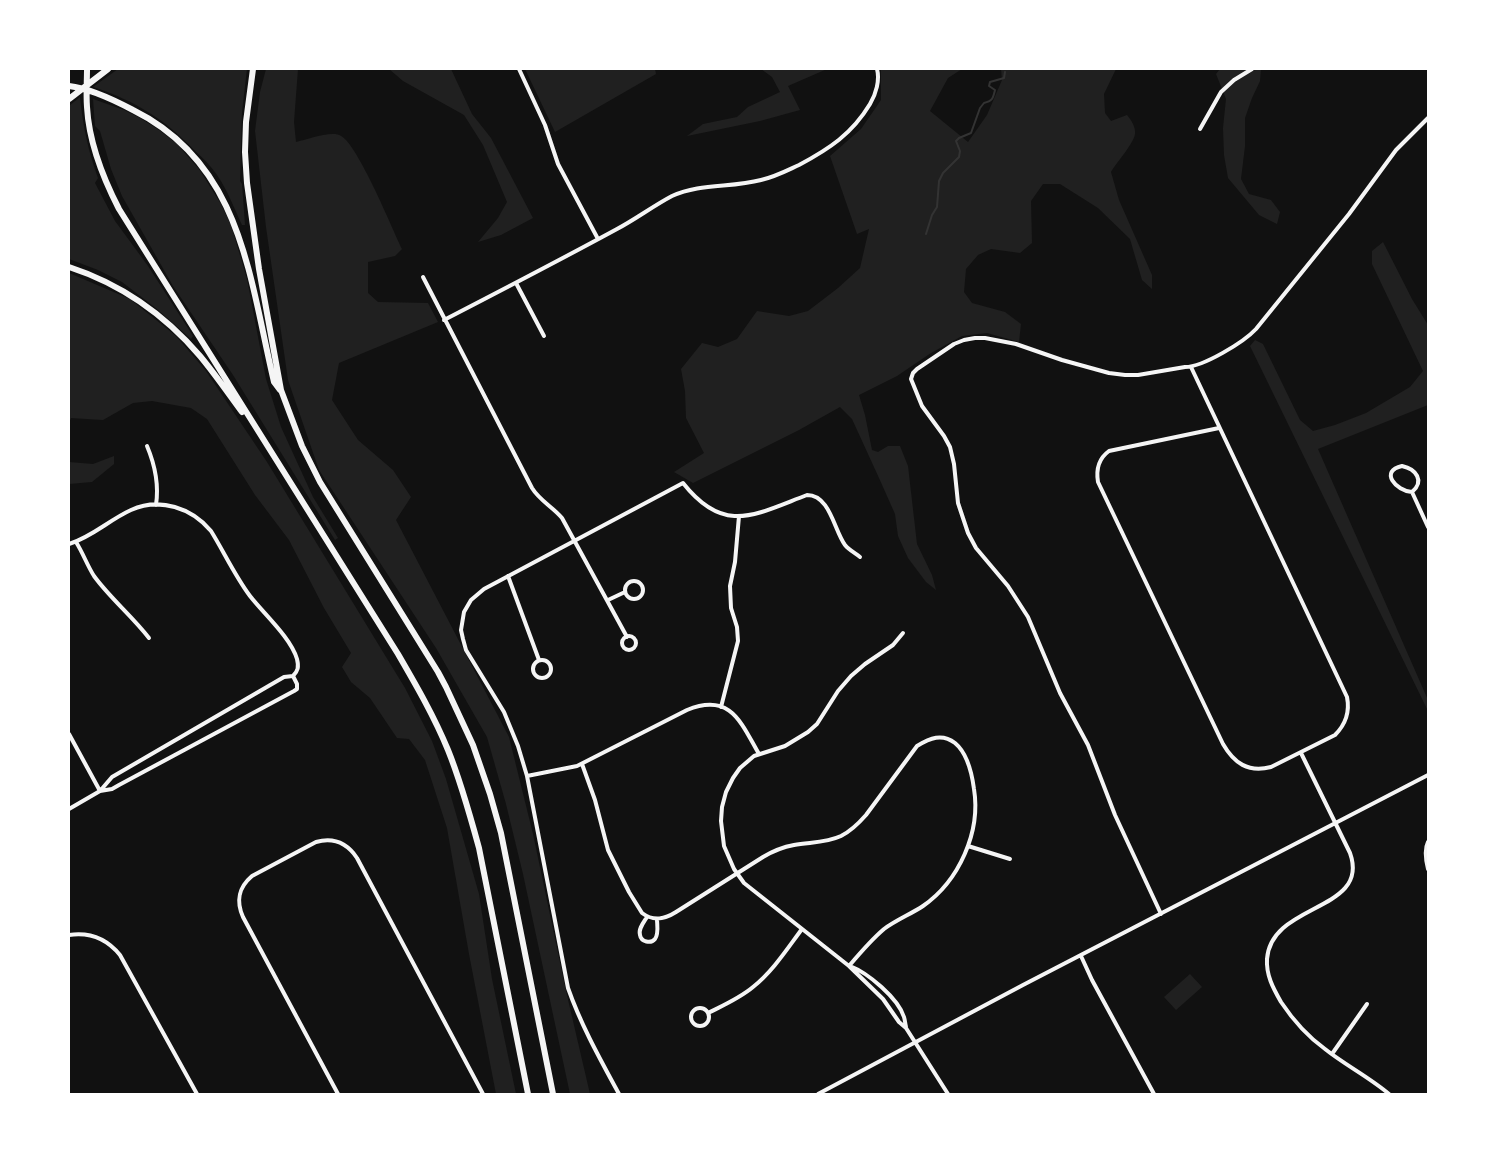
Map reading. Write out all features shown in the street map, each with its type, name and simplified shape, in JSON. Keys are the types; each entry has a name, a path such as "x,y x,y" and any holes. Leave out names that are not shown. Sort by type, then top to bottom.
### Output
{"highway":[{"path":"87,69 87,107 90,131 102,173 111,194 398,654 447,749 469,810 479,848 528,1094"},
{"path":"69,99 108,69"},
{"path":"253,69 246,122 247,183 259,269 281,390 302,446 320,482 438,672 473,745 501,833 554,1094"},
{"path":"69,86 136,111 160,126 192,154 210,177 230,213 242,245 257,300 274,382 281,390"},
{"path":"69,267 124,291 166,321 201,357 262,438"}],"street":[{"path":"519,69 546,125 558,164 598,239"},
{"path":"444,320 618,229 675,195 703,187 759,181 781,174 818,155 836,143 859,121 874,97 877,69"},
{"path":"1200,129 1221,92 1234,80 1252,69"},
{"path":"1161,914 1115,816 1088,745 1060,693 1028,617 1008,586 976,548 968,533 958,503 950,447 922,406 911,379 913,372 954,344 975,338 1016,344 1070,362 1125,375 1191,367 1219,355 1251,335 1349,214 1396,150 1428,118"},
{"path":"423,277 532,488 541,500 562,518 627,637"},
{"path":"516,283 544,336"},
{"path":"1191,367 1347,697 1347,715 1338,733 1301,753 1262,769 1245,766 1229,755 1098,482 1096,473 1098,464 1104,454 1109,451 1219,428"},
{"path":"147,446 156,475 158,497 156,505"},
{"path":"1402,466 1414,471 1418,482 1412,492 1396,487 1392,482 1391,476 1395,469 1402,466"},
{"path":"619,1094 585,1031 568,988 518,746 504,712 466,650 462,620 464,612 469,602 484,589 682,483 710,510 739,516 747,516 807,495 816,497 823,501 846,546 860,557"},
{"path":"1412,492 1428,527"},
{"path":"69,544 140,507 164,505 190,513 205,523 211,531 241,582 295,653 298,668 293,676 284,678 112,777 100,791 69,809"},
{"path":"721,707 738,641 737,627 730,608 730,586 735,562 739,516"},
{"path":"76,542 99,583 149,638"},
{"path":"508,576 539,660"},
{"path":"608,600 625,592 628,584 633,581 638,582 642,587 641,595 637,598 631,598 625,592"},
{"path":"903,633 893,645 851,676 838,691 817,724 808,732 785,746 759,754 744,764 726,792 721,821 724,846 729,859 750,888 849,966 883,999 906,1028 948,1094"},
{"path":"539,660 548,662 550,667 545,677 540,677 534,672 534,666 539,660"},
{"path":"100,791 112,789 294,691 297,684 293,676"},
{"path":"526,776 582,764 687,710 705,705 721,707 740,720 759,754"},
{"path":"69,734 100,791"},
{"path":"582,764 596,800 608,850 642,914 652,918 667,917 776,850 835,839 846,833 866,815 917,746 934,738 947,738 958,746 969,767 975,801 972,832 963,858 943,889 923,906 886,927 849,966"},
{"path":"1301,753 1352,858 1353,867 1351,880 1340,894 1284,926 1273,939 1267,959 1271,983 1300,1027 1332,1054 1389,1094"},
{"path":"819,1094 1428,775"},
{"path":"338,1094 243,917 239,903 241,890 252,876 316,842 327,839 344,844 357,858 483,1094"},
{"path":"1428,843 1426,859 1428,869"},
{"path":"968,846 1010,860"},
{"path":"652,918 656,936 647,942 639,935 640,929 652,918"},
{"path":"708,1013 753,987 766,975 802,929"},
{"path":"69,935 97,938 112,946 120,955 196,1094"},
{"path":"1081,956 1154,1094"},
{"path":"849,966 860,970 891,998 904,1016 906,1028"},
{"path":"871,987 875,982"},
{"path":"1332,1054 1367,1004"},
{"path":"891,1010 897,1005"},
{"path":"698,1008 708,1013 709,1019 704,1025 695,1025 691,1017 693,1011 698,1008"}],"shaded area":[{"path":"118,69 247,69 242,112 240,181 245,225 242,225 228,193 215,172 173,130 136,105 93,87"},
{"path":"266,69 298,69 294,122 296,142 332,134 341,136 356,154 383,206 402,249 395,256 368,262 368,293 378,302 428,303 438,322 339,363 332,400 358,440 393,470 411,497 396,520 509,737 533,834 590,1094 570,1094 523,874 487,737 436,648 319,470 288,380 255,131 260,92"},
{"path":"389,69 451,69 472,114 491,138 533,218 501,235 478,242 498,218 507,202 483,145 464,115 403,81"},
{"path":"525,69 655,69 656,74 555,132"},
{"path":"761,69 827,69 788,86 800,110 687,136 703,124 737,117 748,107 780,92 772,77"},
{"path":"881,69 962,69 948,78 930,111 968,142 987,115 1002,80 1001,69 1116,69 1104,94 1105,113 1111,121 1127,115 1132,121 1135,134 1129,147 1111,172 1119,200 1152,275 1152,289 1142,280 1130,239 1098,208 1060,184 1043,184 1031,201 1032,243 1020,253 991,249 978,255 966,269 964,292 972,303 1005,312 1021,324 1019,342 987,333 962,336 897,376 859,395 872,450 878,452 888,446 900,446 908,466 917,544 932,575 936,590 926,582 908,558 898,536 895,514 879,478 852,419 840,407 693,483 674,472 704,453 686,418 681,369 702,343 718,347 737,339 757,311 789,316 808,311 860,268 869,229 857,234 830,156 861,129 881,100"},
{"path":"1220,69 1261,69 1260,81 1245,118 1245,146 1241,179 1249,194 1271,200 1280,212 1277,224 1259,215 1228,178 1223,128 1226,99 1216,74"},
{"path":"80,97 86,138 98,178 95,183 115,221 148,266 193,336 191,339 122,282 69,259 69,106"},
{"path":"93,99 140,118 176,143 199,169 221,204 231,225 247,279 266,379 281,427 313,497 338,538 335,540 233,375 173,286 122,196 100,131 95,126"},
{"path":"1383,242 1428,325 1428,405 1318,449 1428,700 1428,711 1250,346 1255,340 1263,344 1300,420 1313,431 1366,413 1410,387 1423,371 1372,264 1372,251"},
{"path":"69,273 130,299 176,336 206,371 267,462 405,688 432,741 446,779 479,894 492,979 516,1094 496,1094 447,828 425,760 409,739 397,738 370,698 351,682 342,667 351,653 324,608 289,540 255,495 207,419 191,408 152,401 133,403 103,420 71,418 69,423"},
{"path":"114,456 114,464 92,482 69,484 69,462 93,464"},
{"path":"1190,974 1202,987 1176,1010 1164,997"}],"waterway":[{"path":"926,234 937,207 939,181 943,173 959,157 960,151 956,141 971,133 980,108 993,97 995,90 989,86 990,82 1004,78 1005,72"}]}
